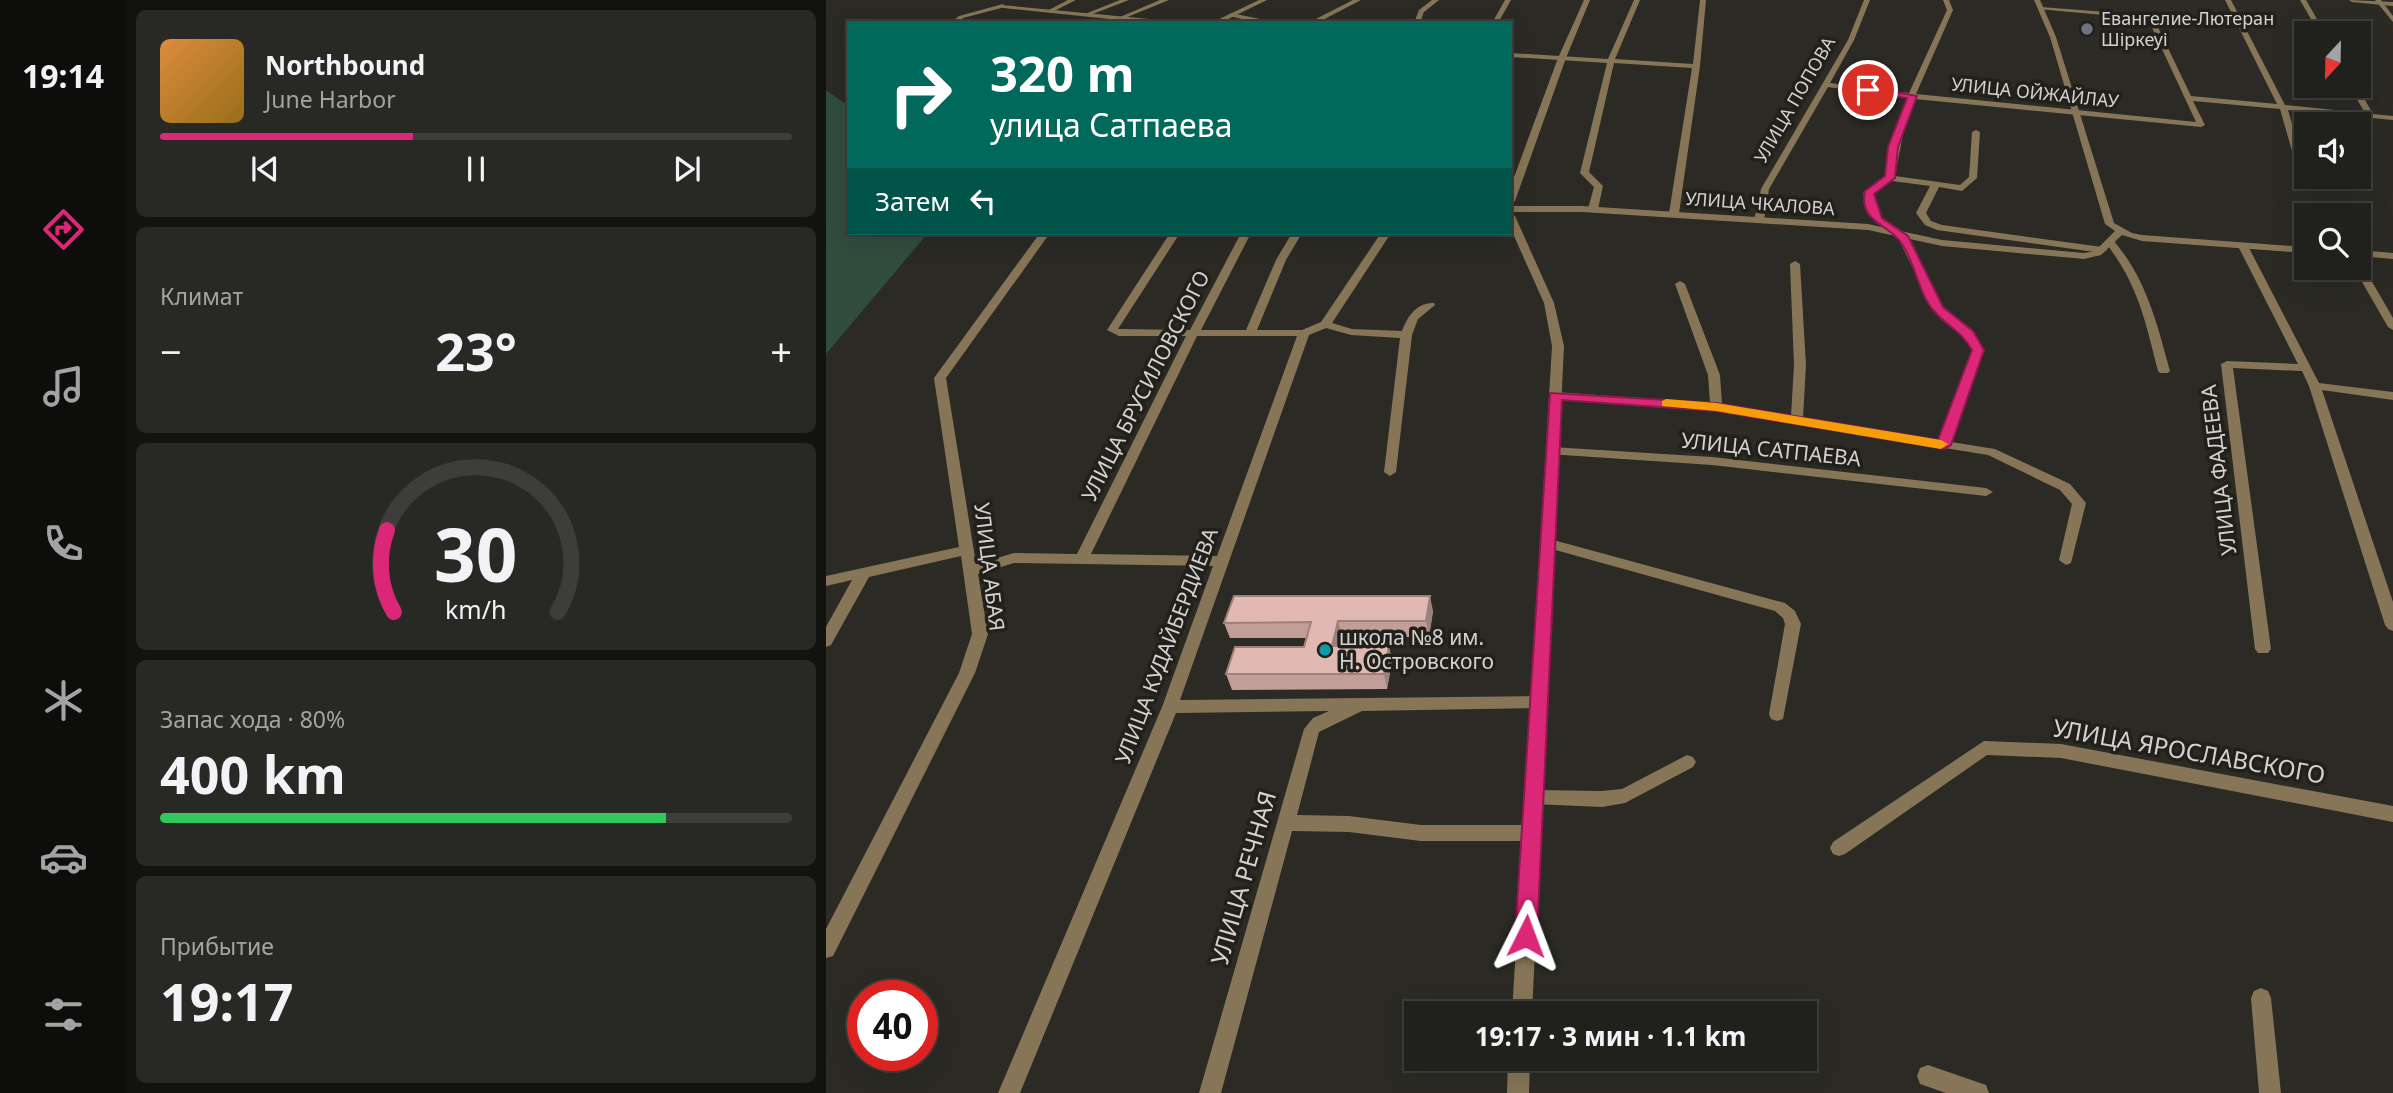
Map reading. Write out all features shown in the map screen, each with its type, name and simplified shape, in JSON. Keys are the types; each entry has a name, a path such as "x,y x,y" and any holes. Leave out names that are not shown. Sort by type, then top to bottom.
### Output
{"street":[{"path":"956,21 1014,0"},
{"path":"1050,10 1073,0"},
{"path":"1088,14 1126,0"},
{"path":"1123,17 1166,0"},
{"path":"1218,21 1264,0"},
{"path":"1315,21 1358,0"},
{"path":"1418,21 1421,11 1436,0"},
{"path":"1496,21 1508,0"},
{"path":"1512,196 1562,58 1587,0"},
{"path":"1593,209 1599,186 1584,173 1611,61 1637,0"},
{"path":"1674,214 1703,0"},
{"name":"УЛИЦА ПОПОВА","path":"1759,220 1765,189 1851,40 1867,0"},
{"path":"1890,178 1893,147 1950,10 1946,0"},
{"path":"2037,0 2053,37 2110,224 2142,238 2294,249"},
{"path":"2098,0 2098,13"},
{"path":"2228,0 2283,107 2294,144"},
{"path":"2302,0 2315,21"},
{"path":"2352,0 2393,4"},
{"path":"2379,1 2393,20"},
{"path":"1003,6 1155,21"},
{"path":"2041,9 2242,24"},
{"path":"1231,15 1260,21"},
{"path":"2151,19 2188,99 2337,112"},
{"path":"1512,55 1696,66"},
{"name":"УЛИЦА ОЙЖАЙЛАУ","path":"1824,83 1912,96 2201,125 2188,99"},
{"path":"2371,115 2393,118"},
{"path":"1944,445 1978,350 1969,333 1938,309 1902,236 1877,219 1868,193 1890,178 1962,188 1969,184 1972,178 1976,132"},
{"path":"1935,186 1921,213 1928,223 1940,228 2106,246 2127,259 2140,288 2164,371"},
{"name":"УЛИЦА ЧКАЛОВА","path":"1512,209 1593,209 1841,226 1872,225 1902,236 1942,243 2084,256 2106,246"},
{"path":"1512,220 1549,303 1558,346 1523,1001"},
{"path":"2106,246 2121,231"},
{"name":"УЛИЦА АБАЯ","path":"826,949 967,673 980,634 940,378 1044,235"},
{"path":"1174,235 1112,330 1119,333 1304,333 1325,324 1385,235"},
{"name":"УЛИЦА БРУСИЛОВСКОГО","path":"1082,558 1194,332 1246,235"},
{"path":"1251,331 1281,260 1296,235"},
{"path":"2243,246 2315,386 2393,625"},
{"path":"2371,255 2393,256"},
{"path":"1795,264 1800,365 1797,421"},
{"path":"2366,280 2393,327"},
{"path":"1680,284 1714,375 1716,407"},
{"path":"1390,472 1406,335 1413,317 1430,305"},
{"path":"1325,324 1351,332 1406,335"},
{"name":"УЛИЦА КУДАЙБЕРДИЕВА","path":"1009,1093 1170,707 1304,333"},
{"name":"УЛИЦА ФАДЕЕВА","path":"2263,649 2227,364 2306,368"},
{"path":"2315,386 2393,396"},
{"name":"УЛИЦА САТПАЕВА","path":"1555,396 1716,407 1991,452 2065,487 2079,503 2066,559"},
{"name":"УЛИЦА САТПАЕВА","path":"1552,451 1712,461 1986,492"},
{"path":"1546,543 1780,607 1790,615 1793,624 1777,714"},
{"path":"826,580 967,550"},
{"path":"971,571 1014,558 1222,561"},
{"path":"826,641 864,572"},
{"path":"1170,707 1538,702"},
{"name":"УЛИЦА РЕЧНАЯ","path":"1210,1093 1312,729 1319,723 1361,704"},
{"name":"УЛИЦА ЯРОСЛАВСКОГО","path":"1839,848 1984,748 2061,751 2393,814"},
{"path":"1533,797 1602,799 1625,796 1687,762"},
{"path":"1285,823 1349,824 1421,833 1531,833"},
{"path":"2261,998 2270,1093"},
{"path":"1518,1093 1519,1071"},
{"path":"1928,1076 1978,1093"}],"green space":[{"path":"826,90 847,105 847,235 926,235 826,354"}],"building":[{"path":"1234,596 1430,596 1426,621 1338,621 1332,646 1389,646 1384,674 1226,674 1235,647 1304,647 1311,622 1224,623"}],"slow traffic":[{"path":"1666,403 1716,407 1941,444"}],"place":[{"name":"Евангелие-Лютеран Шіркеуі","path":"2087,29"},
{"name":"школа №8 им. Н. Островского","path":"1325,650"}],"route":[{"path":"1526,936 1555,396 1716,407 1944,445 1978,350 1969,333 1938,309 1902,236 1877,219 1870,204 1868,193 1890,178 1893,147 1912,96 1868,90"}]}
